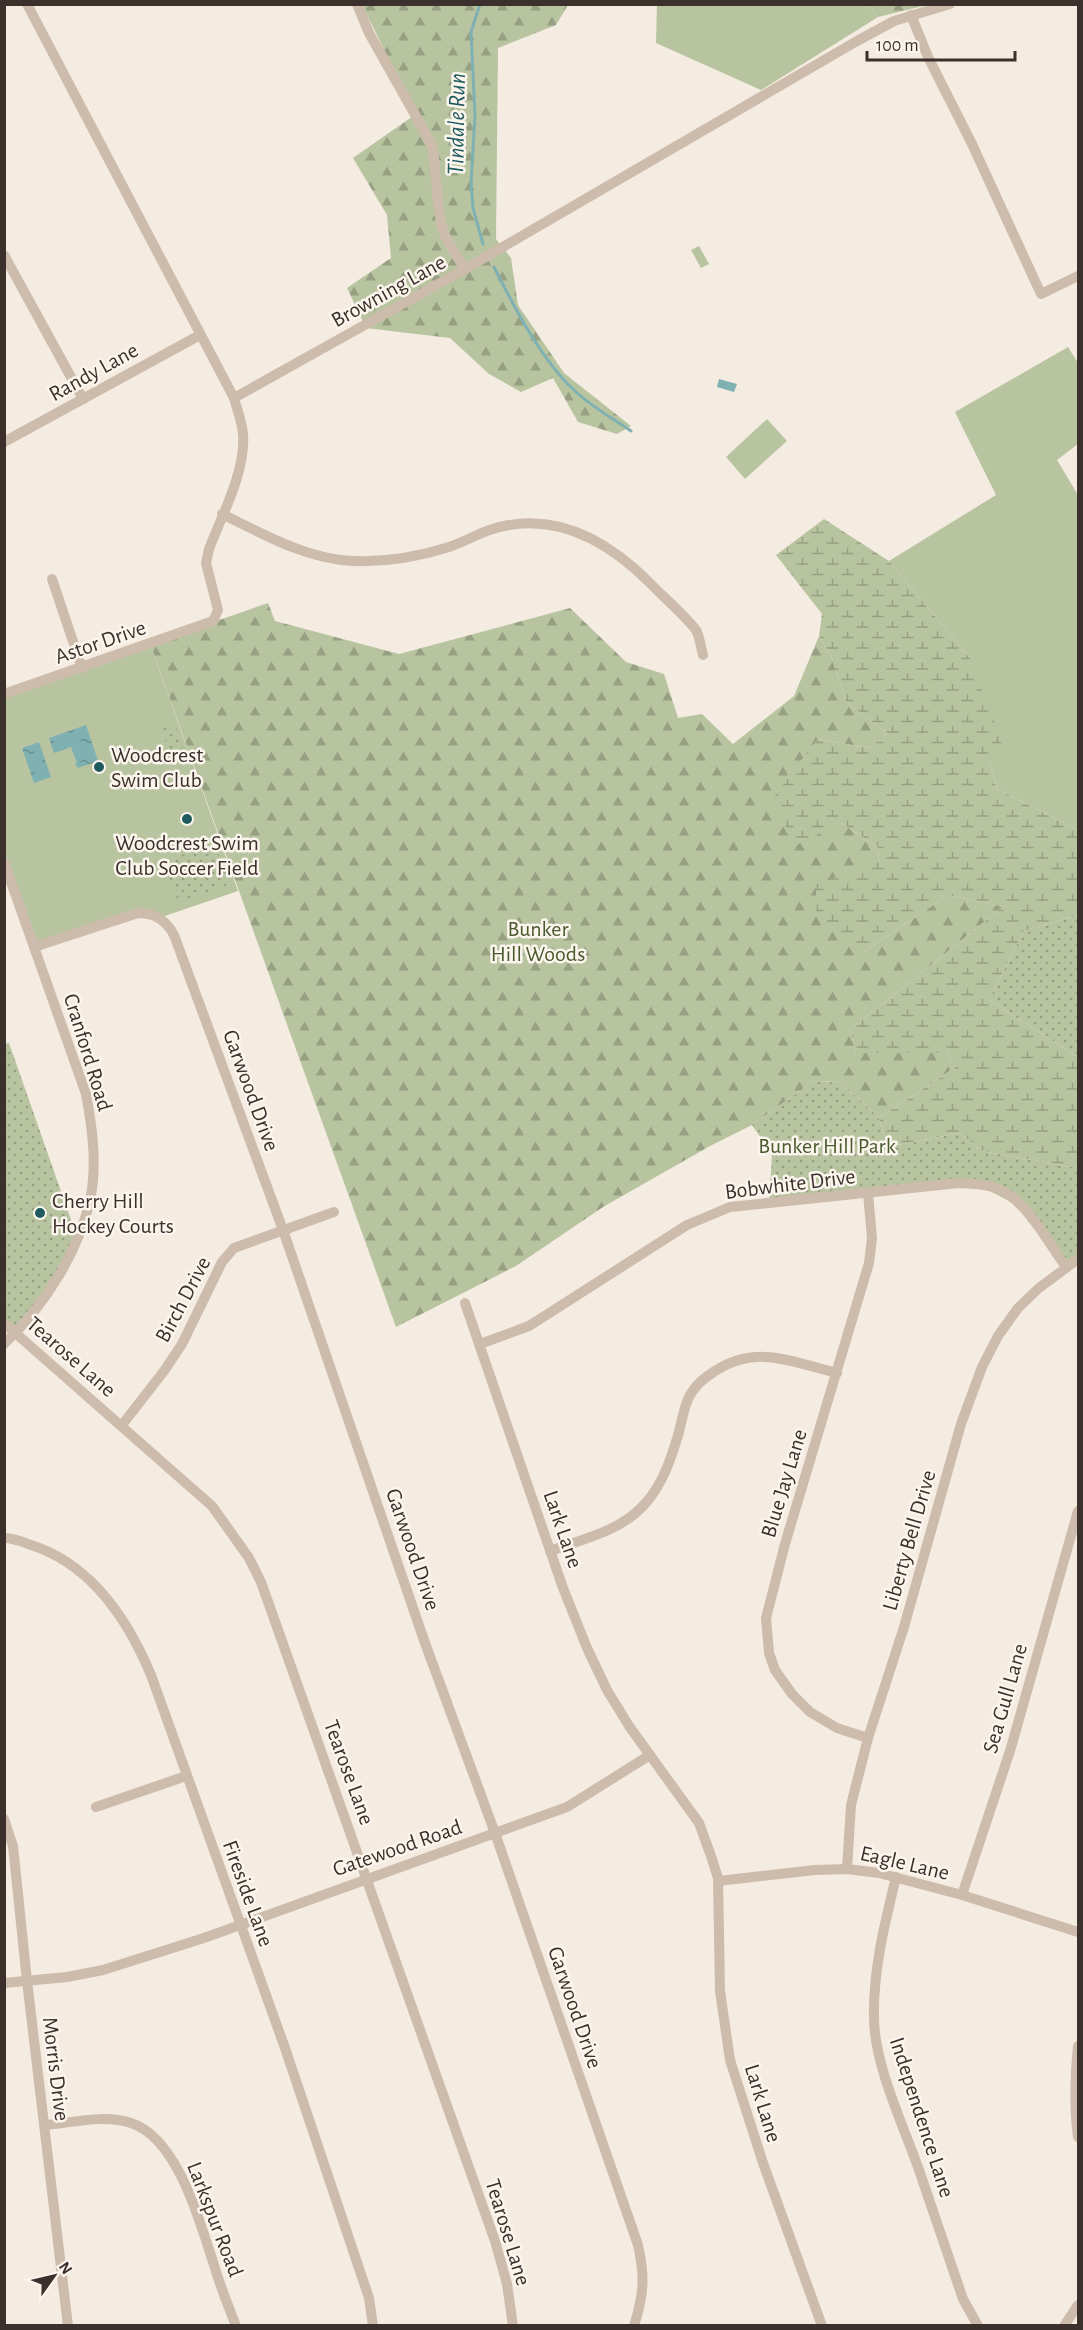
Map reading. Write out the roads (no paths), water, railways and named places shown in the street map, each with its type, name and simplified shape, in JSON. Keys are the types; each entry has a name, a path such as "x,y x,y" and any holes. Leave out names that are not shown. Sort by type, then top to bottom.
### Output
{"street":[{"path":"27,4 234,398 243,431 241,464 222,514 281,543 328,558 353,561 406,558 449,547 504,526 545,524 573,530 606,546 646,579 697,631 703,655"},
{"path":"357,4 369,33 432,145 442,226 449,243 465,269"},
{"name":"Browning Lane","path":"234,398 465,269 857,41 894,21 950,4"},
{"path":"911,15 928,57 972,144 1041,294 1078,276"},
{"path":"4,255 83,399"},
{"name":"Randy Lane","path":"4,442 200,335"},
{"name":"Astor Drive","path":"4,694 209,624 215,618 218,610 206,563 222,514"},
{"path":"52,579 82,668"},
{"name":"Cranford Road","path":"4,862 86,1094 93,1145 91,1192 87,1213 56,1281 41,1303 4,1344"},
{"name":"Garwood Drive","path":"34,947 135,913 151,914 167,924 175,938 283,1230 425,1643 495,1833 638,2245 644,2269 644,2290 634,2325"},
{"name":"Bobwhite Drive","path":"480,1344 529,1326 687,1225 730,1207 958,1183 976,1184 1003,1191 1018,1201 1066,1267"},
{"name":"Blue Jay Lane","path":"868,1193 872,1238 869,1263 785,1544 766,1617 766,1637 776,1670 792,1694 810,1712 837,1728 868,1738"},
{"name":"Birch Drive","path":"122,1425 182,1344 222,1262 234,1248 334,1212"},
{"name":"Liberty Bell Drive","path":"847,1869 851,1805 868,1738 904,1627 961,1424 982,1366 998,1336 1018,1308 1078,1259"},
{"name":"Lark Lane","path":"465,1303 550,1551 587,1648 607,1690 650,1755"},
{"name":"Tearose Lane","path":"4,1323 212,1506 249,1558 261,1582 495,2241 507,2284 513,2325"},
{"path":"550,1551 612,1529 628,1520 644,1505 668,1468 688,1398 696,1386 724,1365 740,1358 771,1357 837,1373"},
{"name":"Sea Gull Lane","path":"962,1895 1010,1751 1078,1510"},
{"name":"Fireside Lane","path":"4,1538 42,1548 66,1561 107,1598 136,1639 285,2048 369,2298 373,2325"},
{"path":"650,1755 699,1822 718,1881"},
{"name":"Gatewood Road","path":"4,1983 103,1970 239,1924 567,1807 650,1755"},
{"path":"96,1807 186,1776"},
{"name":"Morris Drive","path":"4,1819 27,1981 68,2325"},
{"name":"Eagle Lane","path":"718,1881 815,1870 847,1869 879,1873 962,1895 1078,1932"},
{"name":"Independence Lane","path":"896,1877 884,1925 876,1974 875,2037 888,2086 963,2300 978,2325"},
{"name":"Lark Lane","path":"718,1881 720,1991 730,2060 763,2163 822,2325"},
{"path":"1078,2046 1076,2115 1078,2137"},
{"name":"Larkspur Road","path":"45,2125 110,2119 133,2123 160,2144 173,2161 186,2187 236,2325"},
{"path":"1064,2325 1078,2305"}],"water":[{"path":"719,379 737,384 734,392 717,387"},
{"path":"86,725 98,761 78,768 71,747 54,753 49,738"},
{"path":"39,742 51,777 34,783 22,748"}],"waterway":[{"name":"Tindale Run","path":"480,4 471,32 475,116 471,183 473,208 483,244"},
{"name":"Tindale Run","path":"494,267 510,299 551,365 588,402 631,431"}],"place":[{"name":"Woodcrest Swim Club","path":"99,767"},
{"name":"Woodcrest Swim Club Soccer Field","path":"187,819"},
{"name":"Cherry Hill Hockey Courts","path":"40,1213"}],"park label":[{"name":"Bunker Hill Woods","path":"538,940"},
{"name":"Bunker Hill Park","path":"827,1145"}]}
